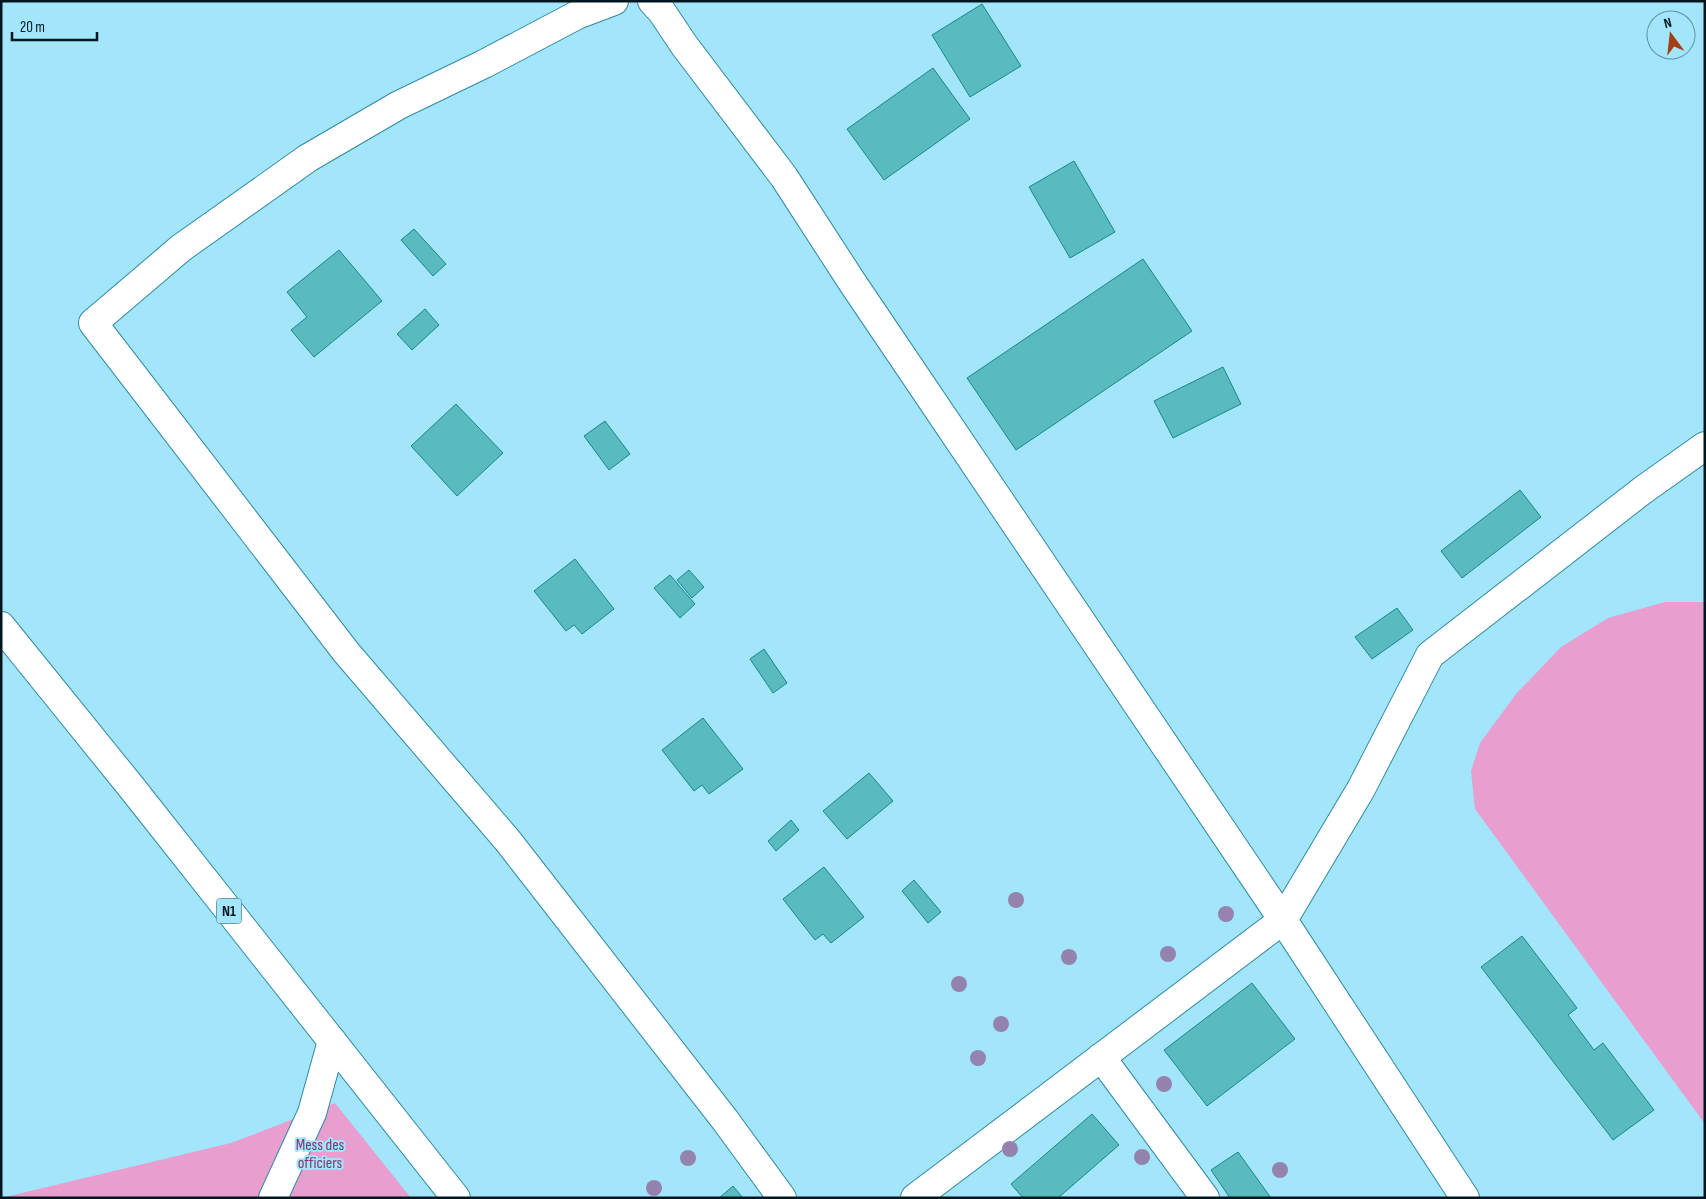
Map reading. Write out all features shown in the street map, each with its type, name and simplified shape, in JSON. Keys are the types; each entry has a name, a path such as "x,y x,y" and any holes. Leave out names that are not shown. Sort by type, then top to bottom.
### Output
{"main road":[{"path":"614,1 577,15 484,64 399,105 308,158 181,248 93,323 346,652 520,856 695,1081 782,1198"},
{"path":"652,1 784,177 857,290 1284,920 1465,1198"},
{"path":"915,1198 1284,920 1361,789 1430,655 1643,490 1705,446"},
{"name":"N1","path":"1,626 132,788 456,1198"},
{"path":"273,1198 312,1113 332,1041"},
{"path":"1101,1058 1206,1198"}],"green space":[{"path":"1665,602 1705,602 1705,1124 1475,809 1471,771 1480,743 1516,694 1561,647 1608,618"},
{"name":"Mess des officiers","path":"335,1103 411,1198 1,1198 231,1143"}],"building":[{"path":"982,4 1021,66 970,97 932,35"},
{"path":"933,68 970,119 884,180 847,129"},
{"path":"1074,161 1115,232 1070,258 1029,187"},
{"path":"414,229 446,264 433,276 401,240"},
{"path":"339,250 382,301 314,357 291,330 307,317 287,292"},
{"path":"1143,259 1192,331 1016,450 967,378"},
{"path":"425,309 439,325 412,350 397,334"},
{"path":"1223,367 1241,404 1173,438 1154,401"},
{"path":"456,404 503,453 457,496 411,446"},
{"path":"605,421 630,454 609,470 584,436"},
{"path":"1520,490 1541,517 1462,578 1441,551"},
{"path":"575,559 614,609 582,634 574,625 566,631 534,591"},
{"path":"689,570 704,587 692,598 677,580"},
{"path":"670,575 695,604 680,618 654,588"},
{"path":"1397,608 1413,630 1372,659 1355,637"},
{"path":"764,649 787,683 773,693 750,659"},
{"path":"703,718 743,769 709,794 702,785 694,791 662,750"},
{"path":"869,773 893,801 847,839 823,811"},
{"path":"791,820 799,830 776,851 768,841"},
{"path":"824,867 864,917 831,943 823,934 815,940 783,899"},
{"path":"914,880 941,912 928,923 902,891"},
{"path":"1522,936 1577,1008 1568,1015 1594,1050 1603,1043 1654,1110 1613,1140 1481,967"},
{"path":"1252,983 1295,1039 1207,1106 1164,1050"},
{"path":"1092,1114 1119,1145 1058,1198 1023,1198 1011,1184"},
{"path":"1238,1152 1271,1198 1230,1198 1211,1170"},
{"path":"733,1186 743,1198 719,1198"}]}
